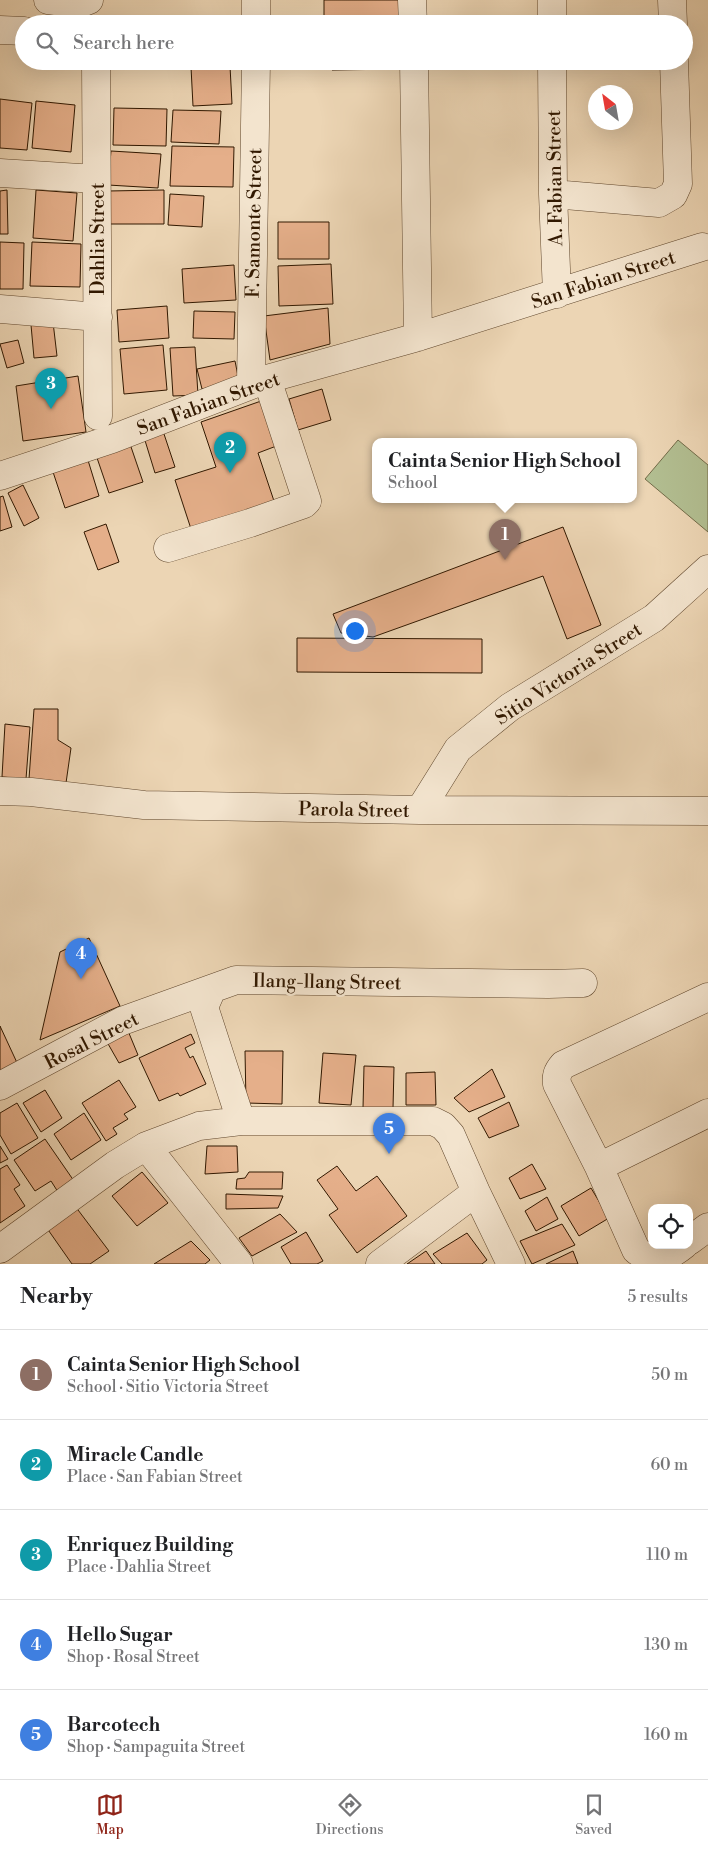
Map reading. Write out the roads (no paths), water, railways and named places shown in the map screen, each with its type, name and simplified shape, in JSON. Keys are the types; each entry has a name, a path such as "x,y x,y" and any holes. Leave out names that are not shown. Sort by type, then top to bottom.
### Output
{"street":[{"path":"48,0 79,4 89,0"},
{"path":"256,0 256,15"},
{"path":"412,0 413,15"},
{"path":"552,0 552,15"},
{"path":"672,0 673,15"},
{"path":"0,30 15,31"},
{"name":"Dahlia Street","path":"96,70 98,416"},
{"name":"F. Samonte Street","path":"168,548 250,523 304,504 307,501 259,382 256,70"},
{"path":"414,70 418,337"},
{"name":"A. Fabian Street","path":"552,70 553,194 557,294"},
{"path":"553,194 659,203 673,195 678,184 674,70"},
{"path":"0,173 96,179"},
{"name":"San Fabian Street","path":"0,476 112,439 259,382 418,337 702,247"},
{"path":"0,309 98,317"},
{"name":"Sitio Victoria Street","path":"420,810 458,750 510,707 654,618 708,569"},
{"name":"Parola Street","path":"0,791 31,792 144,806 420,810 708,810"},
{"name":"Ilang-llang Street","path":"212,989 236,980 583,983"},
{"path":"212,989 204,1007 241,1120"},
{"name":"Rosal Street","path":"0,1086 122,1021 212,989"},
{"path":"679,1249 664,1258 652,1260 636,1250 599,1167 557,1084 556,1077 558,1070 563,1066 708,997"},
{"path":"599,1167 708,1113"},
{"path":"0,1249 115,1165 146,1146 199,1126 241,1120 432,1121 443,1126 451,1135 511,1264"},
{"path":"146,1146 239,1264"},
{"path":"380,1264 476,1192"},
{"path":"693,1238 708,1227"}],"place":[{"name":"Enriquez Building","path":"51,409"},
{"name":"Miracle Candle","path":"230,473"},
{"name":"Cainta Senior High School","path":"505,560"},
{"name":"Hello Sugar","path":"81,979"},
{"name":"Barcotech","path":"389,1154"}]}
